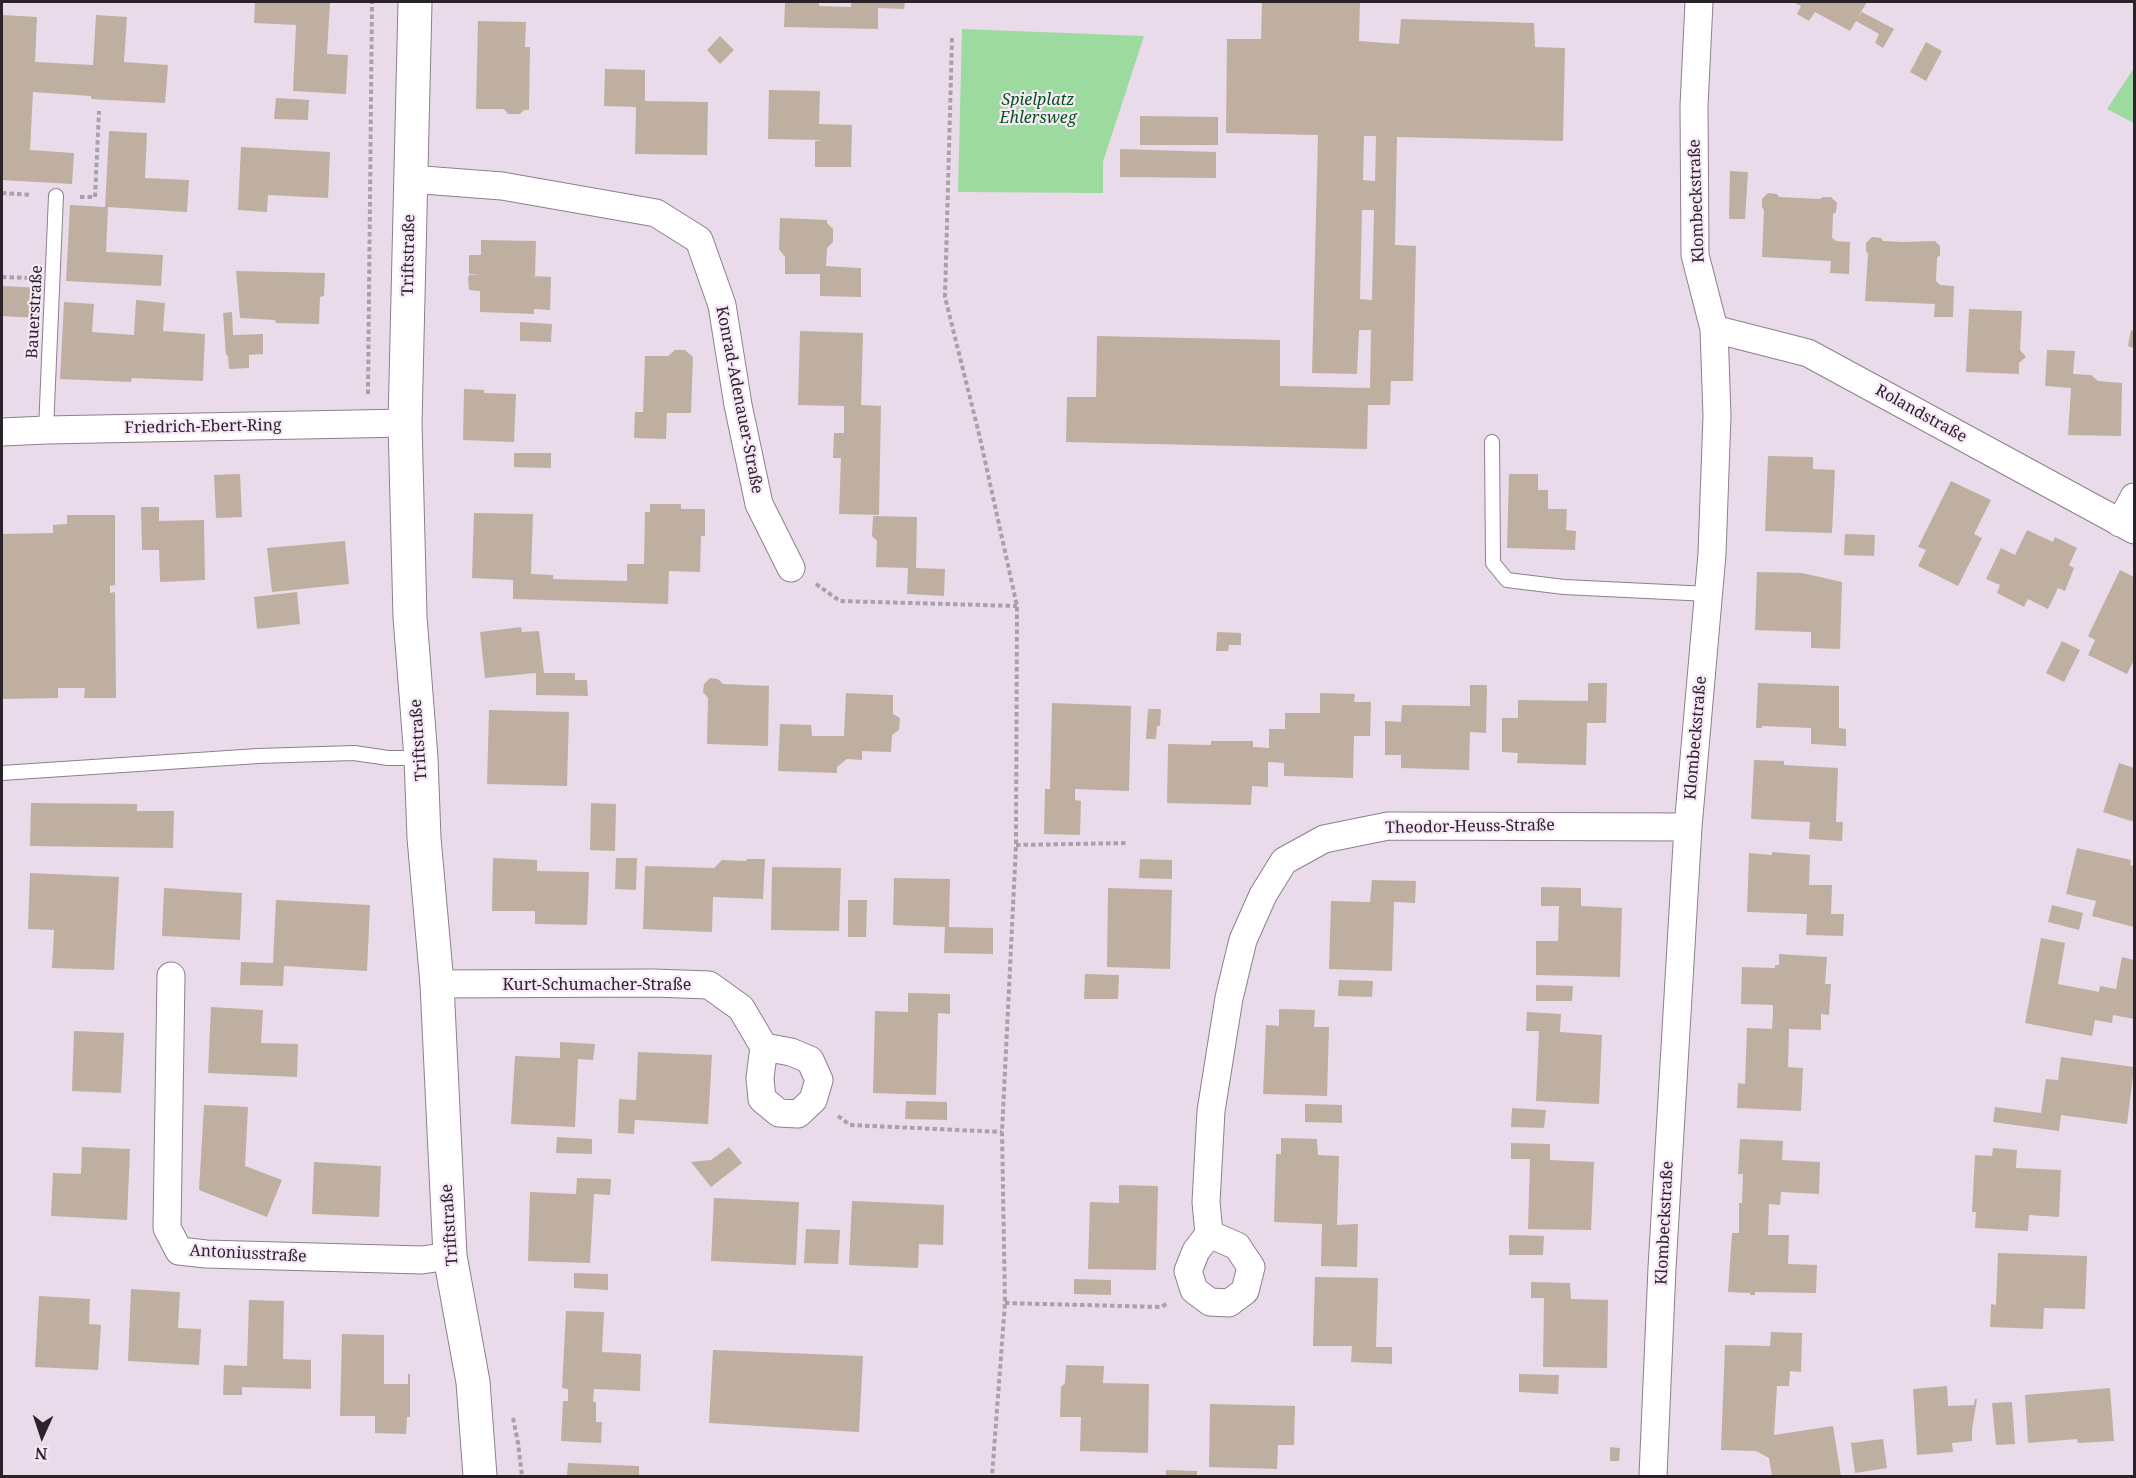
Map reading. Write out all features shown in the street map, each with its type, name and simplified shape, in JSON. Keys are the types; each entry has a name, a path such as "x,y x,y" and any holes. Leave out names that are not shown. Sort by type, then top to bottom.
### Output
{"street":[{"name":"Triftstraße","path":"415,2 405,423 410,617 421,758 424,838 437,984 450,1256 473,1382 480,1476"},
{"name":"Klombeckstraße","path":"1653,1476 1662,1268 1688,826 1709,594 1717,416 1714,329 1695,255 1694,106 1699,2"},
{"name":"Konrad-Adenauer-Straße","path":"410,179 502,186 656,213 699,240 722,305 738,405 759,504 791,567"},
{"name":"Rolandstraße","path":"1714,329 1808,353 2127,526 2134,497"},
{"name":"Friedrich-Ebert-Ring","path":"2,432 405,423"},
{"name":"Theodor-Heuss-Straße","path":"1209,1234 1206,1202 1211,1111 1230,998 1244,940 1263,895 1284,861 1324,839 1388,826 1688,826"},
{"name":"Antoniusstraße","path":"171,976 167,1228 178,1251 206,1254 422,1260 450,1256"},
{"name":"Kurt-Schumacher-Straße","path":"437,984 654,983 709,986 741,1008 764,1047"},
{"path":"764,1047 791,1052 810,1060 819,1080 813,1100 798,1114 779,1113 762,1099 760,1078 764,1047"},
{"path":"1209,1234 1237,1246 1251,1267 1245,1291 1229,1303 1210,1302 1194,1290 1188,1271 1196,1251 1209,1234"}],"lane":[{"name":"Bauerstraße","path":"46,430 57,196"},
{"path":"1492,442 1493,563 1507,580 1564,587 1709,594"},
{"path":"2,773 258,756 354,753 388,758 421,758"}],"path":[{"path":"952,38 945,297 980,438 1017,606 1016,845 1002,1132 1005,1303 992,1476"},
{"path":"791,567 840,601 1017,606"},
{"path":"1016,845 1128,843"},
{"path":"813,1100 850,1125 1002,1132"},
{"path":"1005,1303 1161,1307 1194,1290"}],"green space":[{"name":"Spielplatz Ehlersweg","path":"962,29 1144,36 1103,162 1103,193 958,192"},
{"path":"2134,68 2134,123 2107,109"}],"building":[{"path":"255,2 330,2 327,54 348,55 346,94 293,91 296,25 254,23"},
{"path":"785,2 819,2 819,6 851,7 851,2 905,2 904,9 878,8 878,29 784,27"},
{"path":"1262,2 1360,2 1359,41 1399,44 1401,19 1534,23 1535,47 1565,48 1563,141 1397,137 1395,245 1416,246 1413,381 1391,381 1390,405 1368,405 1367,449 1066,442 1067,397 1096,397 1097,336 1280,340 1280,386 1370,388 1371,330 1359,330 1357,374 1312,373 1318,135 1226,133 1227,39 1261,39","holes":["1364,136 1376,136 1375,181 1363,180","1362,210 1374,210 1372,300 1360,299"]},
{"path":"1793,2 1867,2 1858,17 1862,12 1894,29 1883,48 1875,43 1879,34 1856,21 1850,31 1815,12 1809,21 1797,14 1801,6"},
{"path":"2,15 37,17 35,62 93,65 96,15 127,17 124,62 168,65 165,103 91,99 91,96 33,92 30,150 74,153 72,184 2,180"},
{"path":"478,21 526,22 525,47 530,47 529,110 524,110 520,114 508,114 504,109 476,109"},
{"path":"720,36 734,50 720,64 707,50"},
{"path":"1926,42 1942,51 1926,81 1910,72"},
{"path":"605,69 645,70 645,101 708,102 707,155 635,154 636,107 604,106"},
{"path":"769,90 820,91 819,124 852,125 851,167 815,167 815,141 823,140 768,139"},
{"path":"276,98 309,100 308,120 274,119"},
{"path":"1140,116 1218,117 1218,145 1140,145"},
{"path":"109,131 147,133 145,178 189,180 187,212 108,207 106,252 163,255 161,286 66,281 70,205 105,207"},
{"path":"241,147 330,152 328,198 268,195 267,212 238,210"},
{"path":"1120,149 1216,152 1216,178 1120,177"},
{"path":"1730,171 1748,172 1745,219 1729,219"},
{"path":"1768,193 1777,194 1779,197 1820,199 1831,197 1837,203 1836,212 1833,214 1832,238 1836,241 1850,242 1849,274 1830,273 1831,261 1762,257 1764,210 1762,199"},
{"path":"780,218 827,220 833,229 833,242 827,248 826,266 861,268 861,297 820,296 820,274 785,274 785,257 779,249"},
{"path":"1872,237 1881,238 1883,241 1935,241 1940,246 1936,281 1940,285 1954,286 1953,317 1934,317 1935,304 1865,301 1868,254 1866,243"},
{"path":"481,240 536,241 535,276 528,276 551,277 550,310 534,309 534,314 480,312 480,291 469,290 468,279 469,275 481,275 469,274 469,255 481,255"},
{"path":"236,271 325,273 324,296 320,297 319,324 276,323 275,320 240,318"},
{"path":"2,286 41,288 39,318 2,316"},
{"path":"136,300 165,303 163,331 205,334 203,381 132,378 131,382 60,379 64,302 94,304 92,332 134,335"},
{"path":"1969,309 2022,311 2020,350 2026,357 2019,363 2019,374 1966,372"},
{"path":"232,312 233,335 263,334 263,354 249,355 249,368 229,369 223,313"},
{"path":"520,322 552,324 551,342 520,341"},
{"path":"2131,330 2134,331 2134,348 2128,346"},
{"path":"800,331 863,333 861,405 881,406 879,515 839,514 841,458 833,458 834,433 844,433 844,406 798,405"},
{"path":"675,350 685,350 693,357 691,413 667,413 666,439 634,438 635,412 643,412 645,356 668,356"},
{"path":"2047,350 2075,351 2073,374 2091,375 2098,381 2122,383 2121,436 2068,435 2071,388 2045,386"},
{"path":"464,389 484,390 484,393 516,394 514,442 463,440"},
{"path":"514,453 551,453 551,468 514,467"},
{"path":"1768,456 1813,457 1813,469 1835,470 1832,533 1765,531"},
{"path":"240,474 242,517 216,518 214,475"},
{"path":"1509,474 1538,474 1538,490 1548,490 1548,509 1567,509 1566,530 1576,531 1575,550 1507,548"},
{"path":"1951,481 1991,500 1974,534 1982,538 1958,586 1918,566 1926,550 1918,547"},
{"path":"650,504 681,504 681,509 705,509 705,536 701,536 700,572 669,571 668,604 513,599 513,580 472,578 474,513 533,514 531,574 553,575 553,579 627,581 627,564 644,564 645,512 650,512"},
{"path":"141,507 159,507 159,521 204,520 205,580 160,582 159,550 142,550"},
{"path":"67,515 115,515 115,585 110,586 110,593 115,592 116,698 84,698 85,688 58,688 58,698 2,699 2,534 53,533 53,525 67,524"},
{"path":"873,516 917,517 916,568 945,569 944,596 907,594 908,568 876,567 877,541 872,536"},
{"path":"2027,530 2053,542 2055,537 2077,548 2069,565 2074,568 2065,591 2058,588 2048,609 2028,599 2024,607 1997,593 2000,585 1986,579 2001,548 2015,555"},
{"path":"1845,534 1875,535 1874,556 1844,555"},
{"path":"345,541 349,584 272,592 267,548"},
{"path":"2120,570 2134,577 2134,660 2127,674 2088,655 2095,640 2088,636"},
{"path":"1757,572 1802,573 1842,582 1840,649 1811,648 1811,632 1755,630"},
{"path":"297,592 300,624 257,629 254,597"},
{"path":"521,627 522,632 539,631 544,673 575,673 575,680 587,680 588,696 536,695 536,673 485,678 480,632"},
{"path":"1217,632 1241,633 1241,645 1229,645 1228,651 1216,651"},
{"path":"2062,641 2080,650 2064,682 2046,673"},
{"path":"710,678 718,679 723,684 769,686 768,746 707,744 708,698 703,692 704,684"},
{"path":"1588,683 1607,683 1606,723 1587,723 1586,765 1517,763 1518,753 1502,752 1502,718 1518,718 1518,700 1588,701"},
{"path":"1758,683 1839,686 1839,728 1846,729 1846,746 1811,744 1811,728 1762,726 1762,728 1756,728"},
{"path":"1470,685 1487,685 1486,733 1470,732 1469,770 1401,768 1401,755 1385,755 1385,721 1401,722 1402,705 1470,706"},
{"path":"846,693 893,695 893,714 900,718 899,730 892,735 891,752 862,751 862,760 847,759 837,767 837,773 778,771 780,724 811,725 812,736 844,736"},
{"path":"1320,693 1355,694 1354,702 1371,702 1370,736 1354,736 1353,778 1284,776 1284,763 1268,762 1268,787 1252,786 1251,805 1167,803 1168,744 1211,745 1211,741 1253,741 1253,747 1269,748 1269,729 1285,729 1285,713 1320,713"},
{"path":"1052,703 1131,706 1129,791 1075,789 1075,800 1081,801 1080,835 1044,834 1045,789 1050,789"},
{"path":"1148,709 1161,709 1160,726 1157,726 1156,739 1146,739"},
{"path":"489,710 569,712 567,786 487,784"},
{"path":"1754,760 1784,761 1784,765 1838,768 1836,822 1843,822 1842,841 1809,839 1810,822 1751,819"},
{"path":"2119,763 2134,768 2134,822 2103,812"},
{"path":"31,803 137,804 137,811 174,811 173,848 30,846"},
{"path":"591,803 616,804 615,851 590,850"},
{"path":"2077,848 2131,860 2130,865 2134,866 2134,927 2092,916 2096,901 2066,894"},
{"path":"1772,852 1810,855 1809,885 1832,885 1831,914 1844,914 1843,936 1806,935 1807,914 1747,912 1749,853 1772,855"},
{"path":"493,858 537,860 537,871 589,872 587,925 535,924 535,911 492,911"},
{"path":"616,858 637,858 636,890 615,889"},
{"path":"747,859 765,859 763,899 713,897 712,932 643,929 645,866 714,868 722,860 746,861"},
{"path":"1140,859 1172,860 1172,879 1139,878"},
{"path":"772,867 841,868 839,931 771,930"},
{"path":"30,873 119,877 114,970 52,968 54,930 28,929"},
{"path":"894,878 950,879 949,927 993,928 993,954 944,953 945,927 893,925"},
{"path":"1372,880 1416,881 1415,903 1394,902 1392,971 1329,969 1331,901 1370,902"},
{"path":"1541,887 1581,888 1581,906 1622,908 1620,977 1536,975 1536,941 1558,941 1559,906 1541,906"},
{"path":"164,888 242,893 240,940 162,936"},
{"path":"1108,888 1172,890 1170,969 1107,967"},
{"path":"276,900 370,905 367,971 284,966 283,986 240,985 241,962 273,963"},
{"path":"848,900 867,900 866,937 848,937"},
{"path":"2052,905 2083,913 2079,930 2048,922"},
{"path":"2041,938 2065,943 2058,984 2099,992 2100,986 2116,989 2122,957 2134,960 2134,1019 2113,1015 2112,1023 2095,1020 2092,1036 2025,1023"},
{"path":"1779,954 1827,957 1825,984 1831,984 1829,1015 1821,1014 1821,1030 1789,1029 1788,1067 1803,1068 1801,1111 1737,1108 1738,1083 1745,1084 1747,1028 1772,1029 1773,1014 1773,1005 1741,1004 1742,967 1775,968 1775,965 1779,965"},
{"path":"1085,974 1119,975 1118,999 1084,999"},
{"path":"1339,980 1373,981 1372,997 1338,996"},
{"path":"1536,985 1573,986 1572,1001 1536,1001"},
{"path":"908,993 950,994 950,1014 938,1013 936,1095 873,1093 875,1011 908,1012"},
{"path":"211,1007 263,1010 261,1043 298,1044 297,1077 208,1073"},
{"path":"1279,1009 1315,1010 1314,1027 1329,1027 1327,1096 1263,1094 1266,1025 1279,1026"},
{"path":"1527,1012 1561,1014 1560,1032 1602,1035 1599,1104 1536,1101 1539,1031 1526,1031"},
{"path":"74,1031 124,1033 121,1093 72,1091"},
{"path":"560,1042 595,1044 593,1060 578,1059 575,1127 511,1124 515,1056 560,1058"},
{"path":"638,1052 712,1055 708,1124 635,1120 634,1134 618,1133 619,1099 636,1100"},
{"path":"2061,1057 2134,1067 2127,1124 2061,1115 2059,1131 1993,1122 1995,1107 2041,1113 2046,1079 2058,1080"},
{"path":"906,1101 947,1102 947,1120 905,1119"},
{"path":"1305,1104 1342,1105 1342,1123 1305,1122"},
{"path":"204,1105 248,1107 245,1166 282,1180 267,1217 199,1190"},
{"path":"1512,1108 1546,1110 1544,1128 1511,1127"},
{"path":"557,1137 592,1139 592,1154 556,1153"},
{"path":"1281,1138 1317,1139 1318,1155 1339,1156 1337,1225 1358,1224 1357,1267 1321,1266 1322,1224 1274,1222 1276,1154 1281,1154"},
{"path":"1740,1139 1783,1141 1782,1160 1820,1162 1819,1194 1781,1192 1780,1205 1769,1204 1768,1235 1789,1235 1788,1264 1817,1265 1816,1293 1755,1292 1755,1295 1750,1295 1750,1293 1728,1292 1732,1233 1739,1233 1739,1203 1742,1203 1743,1174 1738,1174"},
{"path":"1511,1143 1550,1144 1550,1160 1594,1162 1591,1230 1528,1229 1530,1159 1511,1159"},
{"path":"82,1147 130,1149 127,1220 51,1216 53,1173 81,1174"},
{"path":"729,1147 742,1163 711,1187 691,1162 711,1160"},
{"path":"1993,1148 2017,1150 2016,1168 2061,1170 2059,1217 2029,1215 2028,1231 1975,1228 1976,1212 1972,1212 1975,1155 1992,1156"},
{"path":"314,1162 381,1166 379,1217 312,1214"},
{"path":"577,1178 611,1179 610,1195 594,1194 590,1263 528,1261 530,1192 576,1194"},
{"path":"1119,1185 1158,1186 1156,1270 1088,1269 1090,1202 1119,1203"},
{"path":"714,1198 799,1202 796,1265 711,1261"},
{"path":"852,1201 944,1205 943,1245 919,1244 918,1268 849,1265"},
{"path":"806,1229 840,1230 838,1264 804,1263"},
{"path":"1509,1235 1544,1236 1543,1255 1509,1255"},
{"path":"1998,1253 2087,1256 2085,1309 2044,1308 2043,1329 1990,1327 1991,1304 1996,1305"},
{"path":"574,1273 608,1274 608,1290 574,1288"},
{"path":"1315,1277 1378,1278 1376,1347 1392,1347 1392,1364 1351,1362 1352,1346 1313,1346"},
{"path":"1074,1279 1111,1280 1111,1295 1074,1294"},
{"path":"1531,1282 1570,1283 1571,1299 1608,1300 1607,1368 1543,1367 1544,1298 1531,1298"},
{"path":"131,1289 180,1292 178,1328 201,1329 199,1365 128,1361"},
{"path":"39,1296 90,1299 89,1324 101,1325 98,1370 35,1367"},
{"path":"249,1300 284,1301 283,1359 311,1360 311,1389 242,1387 242,1395 223,1395 224,1365 247,1366"},
{"path":"566,1311 604,1312 602,1352 641,1354 640,1391 594,1389 596,1422 602,1422 601,1443 561,1441 563,1401 568,1401 568,1389 562,1388"},
{"path":"1771,1332 1802,1333 1801,1372 1790,1371 1789,1386 1777,1386 1774,1435 1833,1426 1841,1476 1772,1476 1769,1458 1756,1451 1721,1450 1725,1345 1770,1346"},
{"path":"342,1334 384,1335 384,1384 408,1384 408,1374 410,1374 410,1417 407,1417 406,1434 375,1433 375,1416 340,1416"},
{"path":"713,1350 863,1356 859,1432 709,1423"},
{"path":"1066,1365 1104,1366 1103,1383 1149,1384 1148,1453 1080,1451 1081,1417 1060,1417 1061,1387 1065,1383"},
{"path":"1519,1374 1559,1375 1558,1394 1519,1392"},
{"path":"1947,1386 1948,1406 1974,1405 1977,1399 1972,1441 1952,1443 1953,1452 1917,1455 1913,1389"},
{"path":"2110,1388 2114,1441 2078,1443 2077,1439 2028,1443 2025,1395"},
{"path":"2012,1402 2015,1444 1996,1445 1992,1403"},
{"path":"1210,1404 1295,1406 1294,1445 1278,1445 1277,1469 1209,1467"},
{"path":"1883,1439 1887,1468 1855,1473 1851,1443"},
{"path":"1610,1447 1620,1448 1619,1461 1610,1461"},
{"path":"568,1463 639,1466 639,1476 567,1476"},
{"path":"1166,1470 1197,1471 1197,1476 1166,1476"}]}
